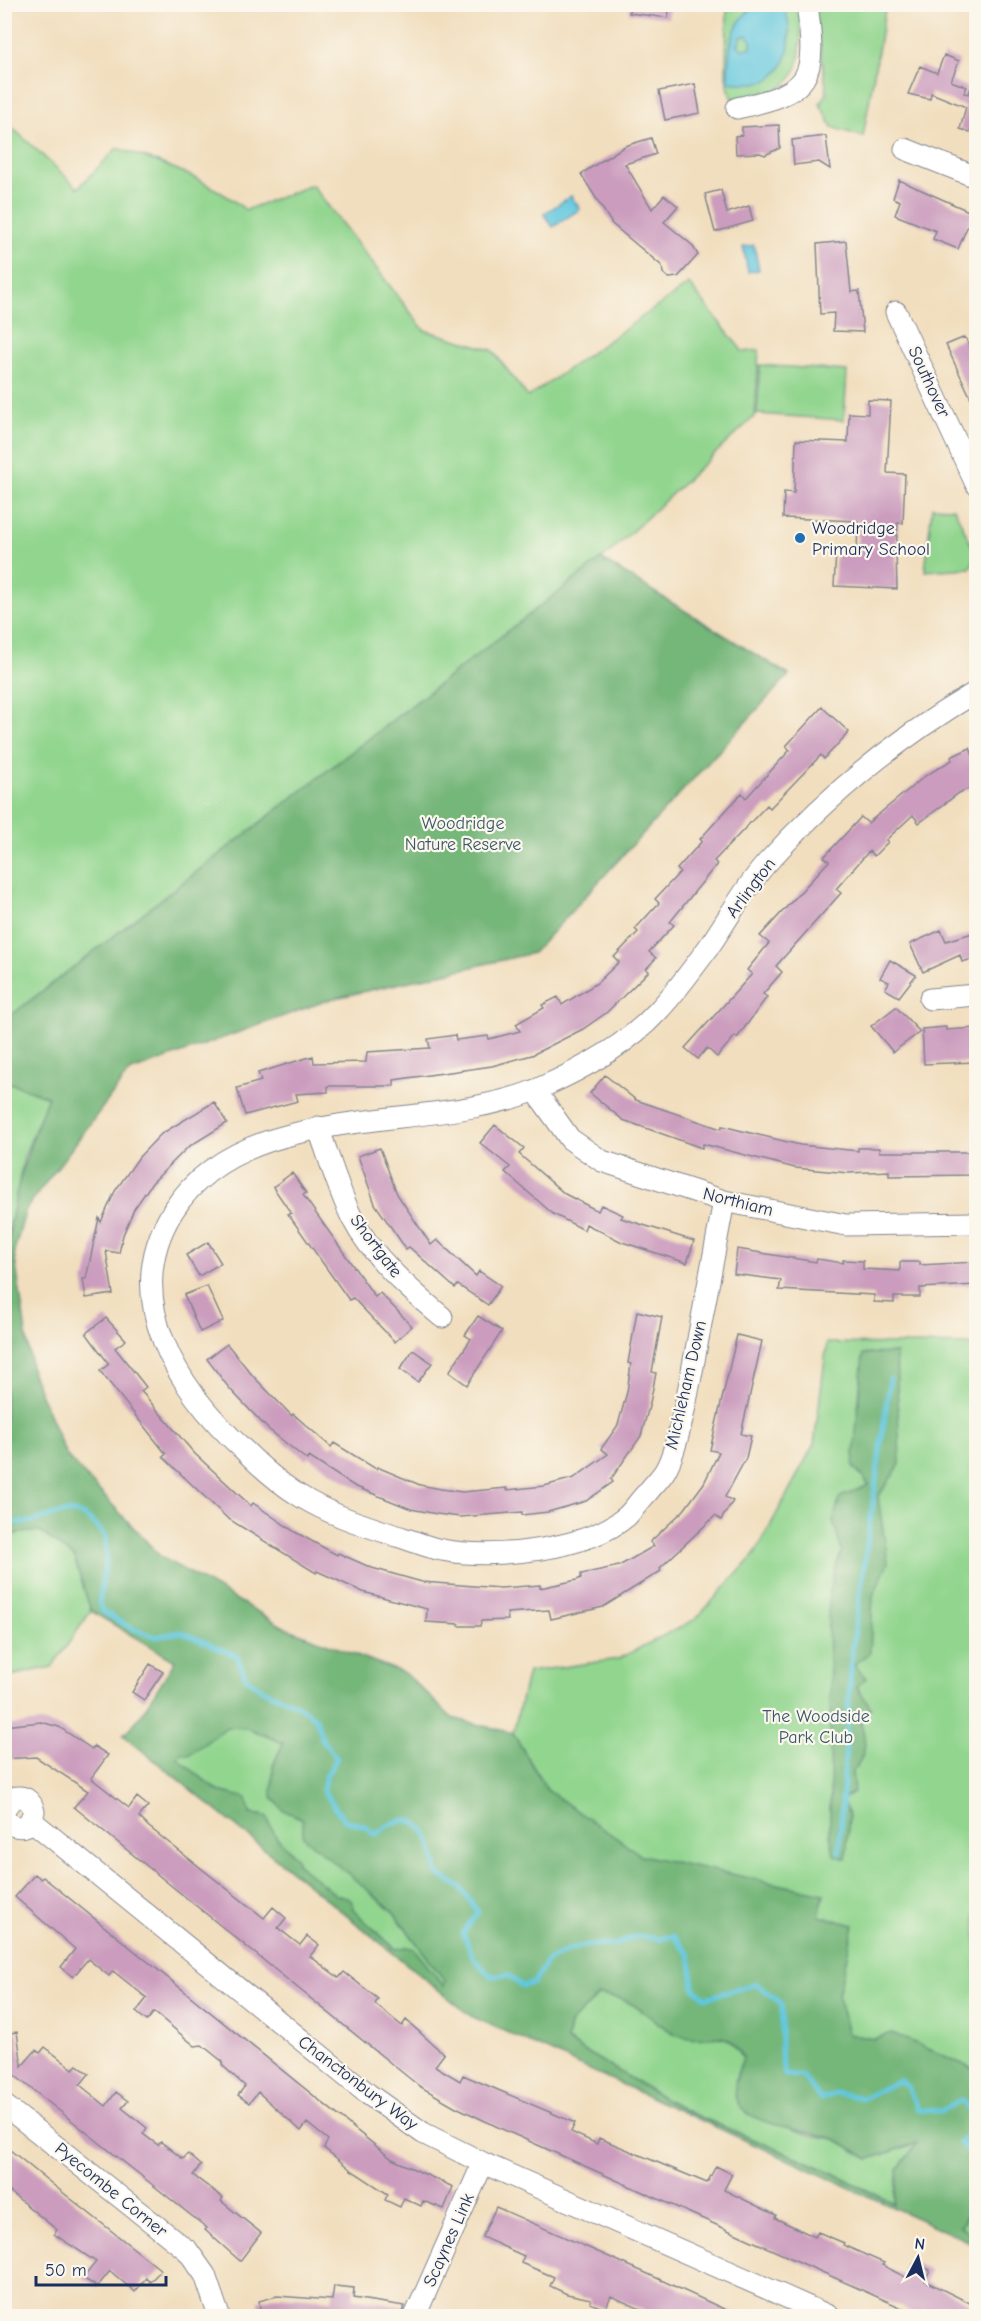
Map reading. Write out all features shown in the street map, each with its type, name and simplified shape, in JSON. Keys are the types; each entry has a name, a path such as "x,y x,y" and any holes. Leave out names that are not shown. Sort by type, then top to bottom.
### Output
{"street":[{"path":"737,108 771,101 791,92 805,81 811,55 807,4"},
{"path":"905,149 976,177"},
{"name":"Southover","path":"896,312 976,484"},
{"name":"Arlington","path":"535,1090 596,1059 655,1015 707,949 762,868 844,784 932,718 976,692"},
{"path":"930,999 976,995"},
{"name":"Michleham Down","path":"535,1090 450,1112 318,1127 245,1151 202,1177 175,1208 159,1238 153,1264 155,1315 166,1353 187,1388 221,1429 296,1495 342,1518 443,1551 503,1553 553,1547 592,1537 626,1517 666,1470 685,1407 724,1201"},
{"name":"Northiam","path":"535,1090 570,1139 602,1161 724,1201 846,1225 976,1223"},
{"name":"Shortgate","path":"318,1127 353,1220 379,1256 410,1290 442,1317"},
{"name":"Chanctonbury Way","path":"4,1809 13,1798 28,1799 34,1812 32,1821 368,2094 423,2133 483,2163 829,2316"},
{"path":"4,1815 9,1824 18,1827 32,1821"},
{"name":"Pyecombe Corner","path":"4,2105 188,2251 205,2275 219,2316"},
{"name":"Scaynes Link","path":"415,2316 483,2163"}],"green space":[{"path":"727,5 801,5 798,61 794,74 786,84 773,91 755,96 731,98 726,77"},
{"path":"814,5 886,5 863,137 832,127 820,104 827,93"},
{"path":"4,120 78,188 117,148 184,173 215,189 246,210 312,185 424,330 492,350 528,397 689,284 743,352 759,350 755,416 608,554 5,1020"},
{"path":"760,365 847,371 844,420 757,414"},
{"path":"932,507 954,508 976,555 970,568 925,571"},
{"name":"Woodridge Nature Reserve","path":"601,559 789,675 533,953 331,999 129,1072 26,1209 14,1252 32,1373 66,1455 161,1557 286,1628 406,1674 452,1718 513,1733 547,1790 641,1855 824,1894 819,1916 854,1925 838,1995 848,2034 873,2039 892,2033 976,2070 976,2195 970,2195 969,2212 960,2227 976,2237 976,2245 471,2016 123,1735 139,1718 175,1661 91,1611 74,1557 39,1531 5,1535 5,1284 10,1299 8,1248 22,1171 48,1097 5,1081 5,1020","holes":["227,1727 248,1728 283,1743 273,1766 272,1797 283,1810 303,1819 303,1837 392,1910 445,1981 444,1986 414,1949 407,1947 395,1949 353,1910 353,1903 348,1897 336,1895 297,1863 296,1857 276,1837 266,1816 250,1814 247,1798 218,1791 177,1758 181,1753 189,1755","598,1995 618,1998 630,2003 680,2036 698,2039 726,2038 737,2048 743,2058 736,2080 736,2098 745,2111 756,2118 783,2127 826,2136 869,2159 917,2143 898,2169 894,2204 835,2174 684,2110 567,2041 570,2024"]},
{"path":"5,1081 48,1097 24,1157 5,1249"},
{"name":"The Woodside Park Club","path":"827,1343 976,1345 976,2070 892,2033 873,2039 848,2034 838,1995 853,1925 819,1916 824,1894 641,1856 547,1790 513,1733 528,1672 618,1659 696,1619 755,1554 814,1444"},
{"path":"896,1353 900,1464 878,1497 888,1563 873,1596 870,1652 854,1665 866,1678 857,1687 871,1708 860,1718 865,1747 861,1759 852,1771 854,1792 842,1799 849,1815 846,1859 834,1855 830,1834 828,1615 832,1583 842,1551 833,1521 840,1497 869,1485 853,1466 863,1354"},
{"path":"39,1531 74,1557 91,1611 52,1667 5,1677 4,1535"},
{"path":"227,1726 248,1728 283,1743 273,1766 283,1810 303,1819 374,1897 392,1910 445,1981 444,1987 423,1960 407,1947 396,1949 297,1863 296,1857 276,1837 266,1816 250,1814 246,1798 218,1791 177,1758 181,1753 189,1755"},
{"path":"599,1995 619,1998 630,2003 679,2034 697,2038 719,2037 730,2041 737,2047 743,2058 735,2080 746,2113 810,2135 835,2139 869,2159 918,2143 898,2169 894,2204 834,2173 684,2110 567,2041 570,2024"},
{"path":"970,2194 976,2195 976,2237 960,2227 969,2212"}],"water":[{"path":"759,5 783,5 789,34 787,54 778,71 766,81 728,82 732,38 736,28 749,11","holes":["747,35 751,40 751,47 743,50 738,45 741,37"]},
{"path":"571,196 580,209 553,227 544,214"},
{"path":"754,245 759,270 748,272 743,247"}],"building":[{"path":"630,4 670,4 668,18 629,13"},
{"path":"944,55 959,61 951,81 967,87 964,93 969,94 972,83 976,84 976,134 960,129 966,107 931,93 930,99 908,94 920,66 937,73"},
{"path":"695,84 700,113 665,120 659,91"},
{"path":"779,125 780,148 765,155 760,153 736,154 735,136 742,135 742,127"},
{"path":"826,136 830,169 819,162 794,165 792,140"},
{"path":"651,138 656,154 625,164 652,209 664,195 678,206 664,222 692,245 698,255 678,277 669,278 663,273 662,266 612,224 581,174 625,146"},
{"path":"899,180 973,213 958,249 933,239 936,231 895,215 900,201 893,198"},
{"path":"721,190 727,213 749,206 753,221 715,232 705,194"},
{"path":"846,241 851,292 859,291 863,332 833,331 834,313 820,314 817,244"},
{"path":"965,337 976,360 976,409 946,345"},
{"path":"868,400 891,401 887,473 905,474 903,523 898,523 896,549 897,589 834,586 836,552 857,553 858,521 783,518 784,492 794,493 796,440 848,442 849,413 868,414"},
{"path":"822,707 849,732 824,759 821,755 770,808 767,805 714,861 717,864 670,922 674,925 649,952 656,958 646,969 649,971 606,1013 583,1029 532,1055 492,1066 394,1080 394,1086 328,1086 328,1092 296,1094 298,1101 245,1115 237,1088 261,1081 258,1073 313,1056 314,1063 366,1062 367,1052 430,1048 428,1039 455,1035 456,1040 488,1036 489,1039 520,1031 516,1024 544,1008 542,1005 558,997 562,1005 597,983 619,962 614,957 638,932 635,929 659,903 655,899 680,872 677,869 702,841 700,839 742,793 746,798 790,750 786,746"},
{"path":"970,748 976,763 976,785 959,793 919,823 913,815 886,840 888,842 874,856 869,851 836,889 841,893 776,966 782,972 763,994 767,997 737,1038 735,1036 717,1057 707,1048 698,1059 685,1048 752,974 747,970 769,943 760,936 829,861 824,857 861,817 868,823 925,776 952,760 951,757"},
{"path":"941,930 946,941 976,932 976,958 962,962 960,955 923,972 910,944"},
{"path":"890,960 916,975 899,997 885,989 889,982 880,978"},
{"path":"896,1007 920,1032 893,1052 871,1026"},
{"path":"946,1027 946,1030 976,1028 976,1062 924,1064 922,1029"},
{"path":"605,1075 636,1100 721,1129 722,1126 800,1145 858,1151 858,1148 879,1148 879,1152 976,1152 976,1175 889,1176 889,1171 849,1173 795,1168 703,1144 702,1148 623,1120 590,1093"},
{"path":"214,1102 227,1123 188,1147 152,1183 134,1209 123,1235 119,1253 106,1251 113,1294 86,1298 83,1279 86,1279 99,1218 101,1222 115,1191 139,1157 161,1134"},
{"path":"495,1125 524,1148 519,1154 565,1194 598,1211 601,1205 623,1215 621,1218 694,1241 687,1263 622,1242 586,1224 584,1230 553,1214 505,1172 510,1167 480,1143"},
{"path":"380,1148 397,1194 431,1245 437,1240 476,1276 479,1271 501,1286 488,1305 458,1285 455,1288 409,1247 406,1249 375,1204 358,1156"},
{"path":"292,1173 306,1193 303,1195 375,1297 380,1293 412,1326 395,1342 353,1298 349,1300 288,1214 291,1213 273,1187"},
{"path":"208,1242 221,1263 199,1276 186,1255"},
{"path":"737,1249 816,1262 817,1259 843,1263 843,1260 863,1261 863,1269 900,1271 900,1262 920,1262 920,1265 976,1262 976,1285 920,1288 920,1297 894,1297 894,1303 874,1302 874,1295 779,1290 781,1280 734,1274"},
{"path":"207,1286 223,1321 200,1332 184,1295"},
{"path":"637,1311 662,1317 652,1372 656,1373 641,1436 611,1479 613,1482 586,1501 548,1512 522,1515 522,1512 460,1517 437,1514 411,1509 354,1486 309,1457 307,1460 267,1428 229,1388 207,1359 227,1344 253,1376 292,1416 293,1414 331,1447 334,1443 376,1469 377,1467 420,1485 462,1492 544,1486 574,1478 608,1454 601,1449 618,1425 627,1392 631,1364 628,1363"},
{"path":"478,1316 502,1331 467,1385 449,1372 471,1339 465,1335"},
{"path":"106,1318 126,1340 115,1348 146,1387 141,1391 194,1453 251,1506 253,1503 295,1532 337,1555 338,1553 372,1568 422,1582 500,1588 540,1585 540,1588 577,1580 581,1578 581,1574 619,1566 654,1546 650,1542 684,1510 704,1483 719,1452 710,1450 737,1335 762,1341 741,1434 751,1436 746,1458 725,1497 733,1501 721,1520 715,1516 660,1568 661,1571 603,1607 551,1619 549,1610 507,1613 508,1620 481,1621 480,1626 459,1626 459,1624 426,1622 427,1609 363,1592 317,1571 316,1573 227,1518 163,1457 166,1454 100,1371 109,1364 86,1333"},
{"path":"413,1350 432,1363 418,1382 400,1369"},
{"path":"150,1664 163,1672 144,1700 132,1692"},
{"path":"41,1722 59,1727 92,1749 94,1746 108,1755 91,1778 129,1808 137,1797 148,1806 139,1817 149,1827 264,1918 273,1907 286,1918 278,1928 300,1945 307,1936 319,1945 310,1956 339,1978 344,1972 378,1999 375,2004 402,2026 406,2020 444,2054 435,2066 460,2081 463,2075 575,2123 571,2132 597,2144 599,2138 707,2183 716,2166 732,2174 724,2190 776,2215 775,2218 815,2237 818,2232 844,2243 843,2245 884,2263 882,2265 907,2278 914,2263 930,2270 925,2281 976,2306 976,2316 920,2316 502,2129 419,2086 74,1807 88,1791 36,1757 4,1759 4,1726"},
{"path":"35,1874 41,1879 43,1877 392,2159 453,2187 444,2209 423,2201 421,2206 404,2198 400,2207 385,2200 388,2194 351,2170 324,2148 328,2140 307,2123 301,2131 258,2092 249,2103 238,2095 245,2086 222,2065 223,2062 202,2045 195,2046 154,2012 147,2021 136,2012 147,1998 113,1971 109,1976 88,1959 73,1977 61,1967 75,1949 15,1897"},
{"path":"17,2032 22,2066 36,2050 40,2053 45,2047 73,2069 77,2065 89,2074 80,2085 106,2106 116,2092 128,2101 122,2108 147,2128 143,2134 158,2145 161,2142 183,2159 188,2154 201,2165 193,2175 223,2198 221,2201 261,2233 240,2261 205,2230 207,2228 4,2067 4,2034"},
{"path":"4,2145 161,2270 150,2282 146,2278 135,2292 110,2271 97,2287 83,2278 96,2262 54,2234 57,2230 4,2187"},
{"path":"496,2207 739,2316 642,2316 645,2311 611,2296 605,2309 590,2303 591,2299 567,2294 550,2286 554,2277 521,2263 524,2256 482,2237"},
{"path":"334,2286 354,2288 353,2298 405,2306 402,2316 261,2316 259,2301 277,2296 332,2300"}],"waterway":[{"path":"839,1853 852,1652 890,1379"},
{"path":"4,1518 23,1523 62,1513 82,1515 106,1537 106,1559 99,1604 103,1612 133,1629 156,1637 181,1632 237,1656 246,1678 263,1690 295,1704 316,1718 322,1740 337,1758 326,1776 323,1790 344,1820 365,1826 375,1835 390,1825 402,1821 412,1821 420,1826 431,1846 437,1874 460,1887 478,1912 463,1933 474,1959 491,1976 508,1975 522,1986 534,1983 546,1962 568,1950 588,1945 614,1945 637,1936 660,1939 673,1936 690,1955 694,1988 706,1998 756,1984 782,2004 781,2050 785,2075 802,2076 821,2099 837,2093 863,2098 900,2080 908,2088 918,2110 940,2111 963,2100 971,2115 970,2131 959,2142 974,2154 976,2152"}],"place":[{"name":"Woodridge Primary School","path":"800,538"}]}
